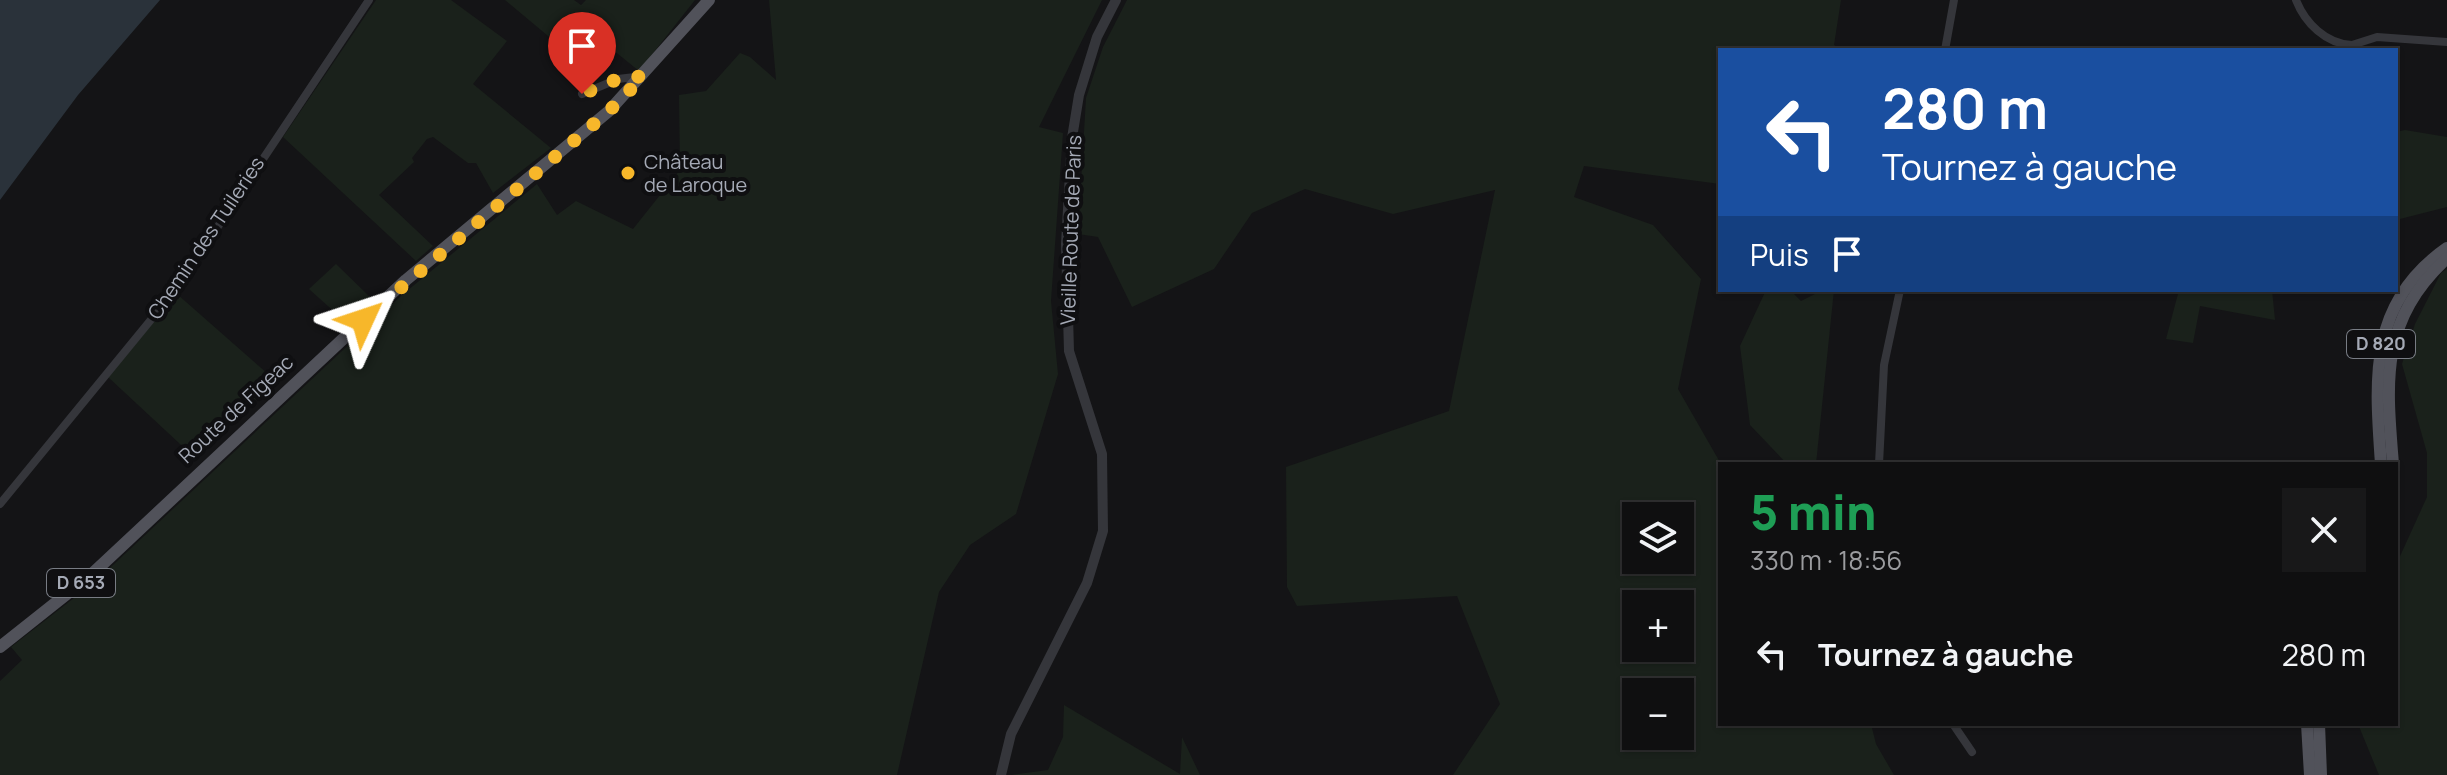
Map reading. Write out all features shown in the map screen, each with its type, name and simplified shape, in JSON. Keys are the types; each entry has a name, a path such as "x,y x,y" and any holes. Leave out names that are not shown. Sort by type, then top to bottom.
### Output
{"main road":[{"name":"Route de Figeac","path":"0,647 92,574 406,280 609,111 644,76 709,0"},
{"name":"D 820","path":"2381,462 2377,375 2386,324 2404,289 2447,248"},
{"name":"D 820","path":"2393,462 2388,376 2397,326 2415,291 2447,258"},
{"path":"2307,726 2310,775"},
{"path":"2319,726 2321,775"}],"street":[{"name":"Chemin des Tuileries","path":"0,504 177,288 369,0"},
{"name":"Vieille Route de Paris","path":"1001,775 1011,734 1087,583 1103,531 1102,454 1069,351 1066,244 1072,138 1079,95 1097,37 1116,0"},
{"path":"1945,48 1954,0"},
{"path":"2296,0 2315,28 2332,42 2353,48 2365,38 2396,36 2447,42"},
{"path":"582,94 618,79 644,76"},
{"path":"1879,462 1884,365 1900,292"},
{"path":"1954,726 1972,752"}],"shaded area":[{"path":"0,0 160,0 78,95 0,200"},
{"path":"376,0 451,0 507,41 473,84 551,148 493,193 476,163 468,163 433,137 427,139 412,158 414,162 379,195 433,246 416,261 283,137"},
{"path":"505,0 574,0 581,5 586,0 695,0 639,71 581,24 560,46"},
{"path":"769,0 1102,0 1039,127 1063,133 1051,301 1058,374 1016,514 970,545 939,592 897,775 0,775 0,681 22,660 11,647 97,580 402,295 537,184 557,215 576,201 633,229 680,170 679,95 706,91 740,53 750,57 776,80"},
{"path":"1127,0 1841,0 1834,45 1839,48 1718,48 1718,184 1584,166 1574,197 1653,225 1701,279 1678,389 1720,462 1718,726 1872,726 1876,744 1894,775 1453,775 1500,704 1457,596 1297,606 1287,587 1286,467 1449,411 1495,190 1393,214 1305,189 1252,213 1214,269 1132,307 1098,237 1078,234 1086,98 1103,47"},
{"path":"2398,132 2447,137 2447,207 2398,219"},
{"path":"336,264 373,300 348,324 309,289"},
{"path":"2447,269 2447,775 2379,775 2359,726 2398,726 2398,561 2427,497 2427,453 2402,364 2415,324 2441,273"},
{"path":"1765,292 1792,292 1801,301 1819,292 1834,292 1816,462 1785,462 1750,425 1740,346"},
{"path":"2178,292 2272,292 2275,320 2200,306 2193,343 2166,339"},
{"path":"177,294 276,381 194,457 108,377"},
{"path":"1064,705 1180,774 1182,737 1200,775 1011,775 1048,770 1063,737"}],"place":[{"name":"Château de Laroque","path":"628,173"}],"route":[{"path":"363,320 406,280 609,111 644,76 618,79 582,94"}]}
